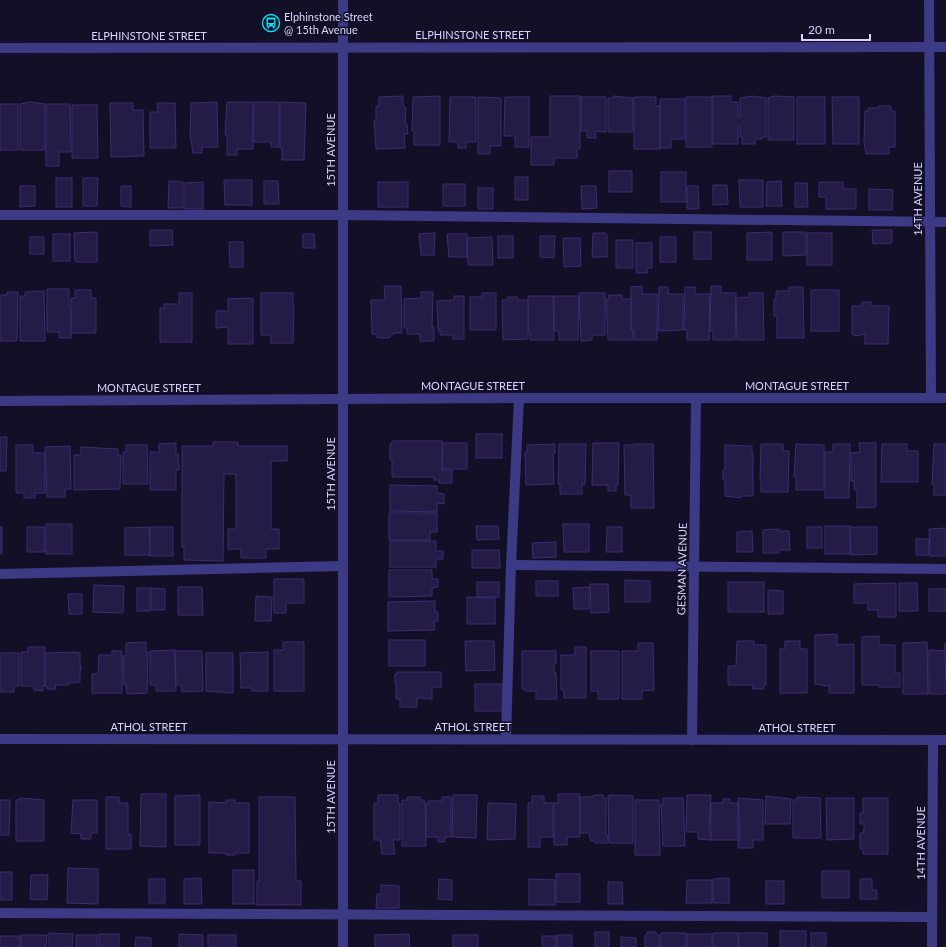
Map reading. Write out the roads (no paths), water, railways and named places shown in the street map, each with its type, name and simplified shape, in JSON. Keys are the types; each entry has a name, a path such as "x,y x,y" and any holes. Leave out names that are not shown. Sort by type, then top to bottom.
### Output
{"street":[{"name":"15TH AVENUE","path":"343,0 343,947"},
{"name":"14TH AVENUE","path":"929,0 931,398"},
{"name":"ELPHINSTONE STREET","path":"0,48 946,47"},
{"path":"0,215 343,215 946,222"},
{"path":"506,739 511,565 519,398"},
{"name":"MONTAGUE STREET","path":"0,401 519,398 946,398"},
{"name":"GESMAN AVENUE","path":"692,740 696,398"},
{"path":"511,565 946,569"},
{"path":"0,574 343,566"},
{"name":"ATHOL STREET","path":"0,739 946,740"},
{"name":"14TH AVENUE","path":"932,947 933,740"},
{"path":"0,913 932,917"}],"place":[{"name":"Elphinstone Street @ 15th Avenue","path":"271,23"}]}
